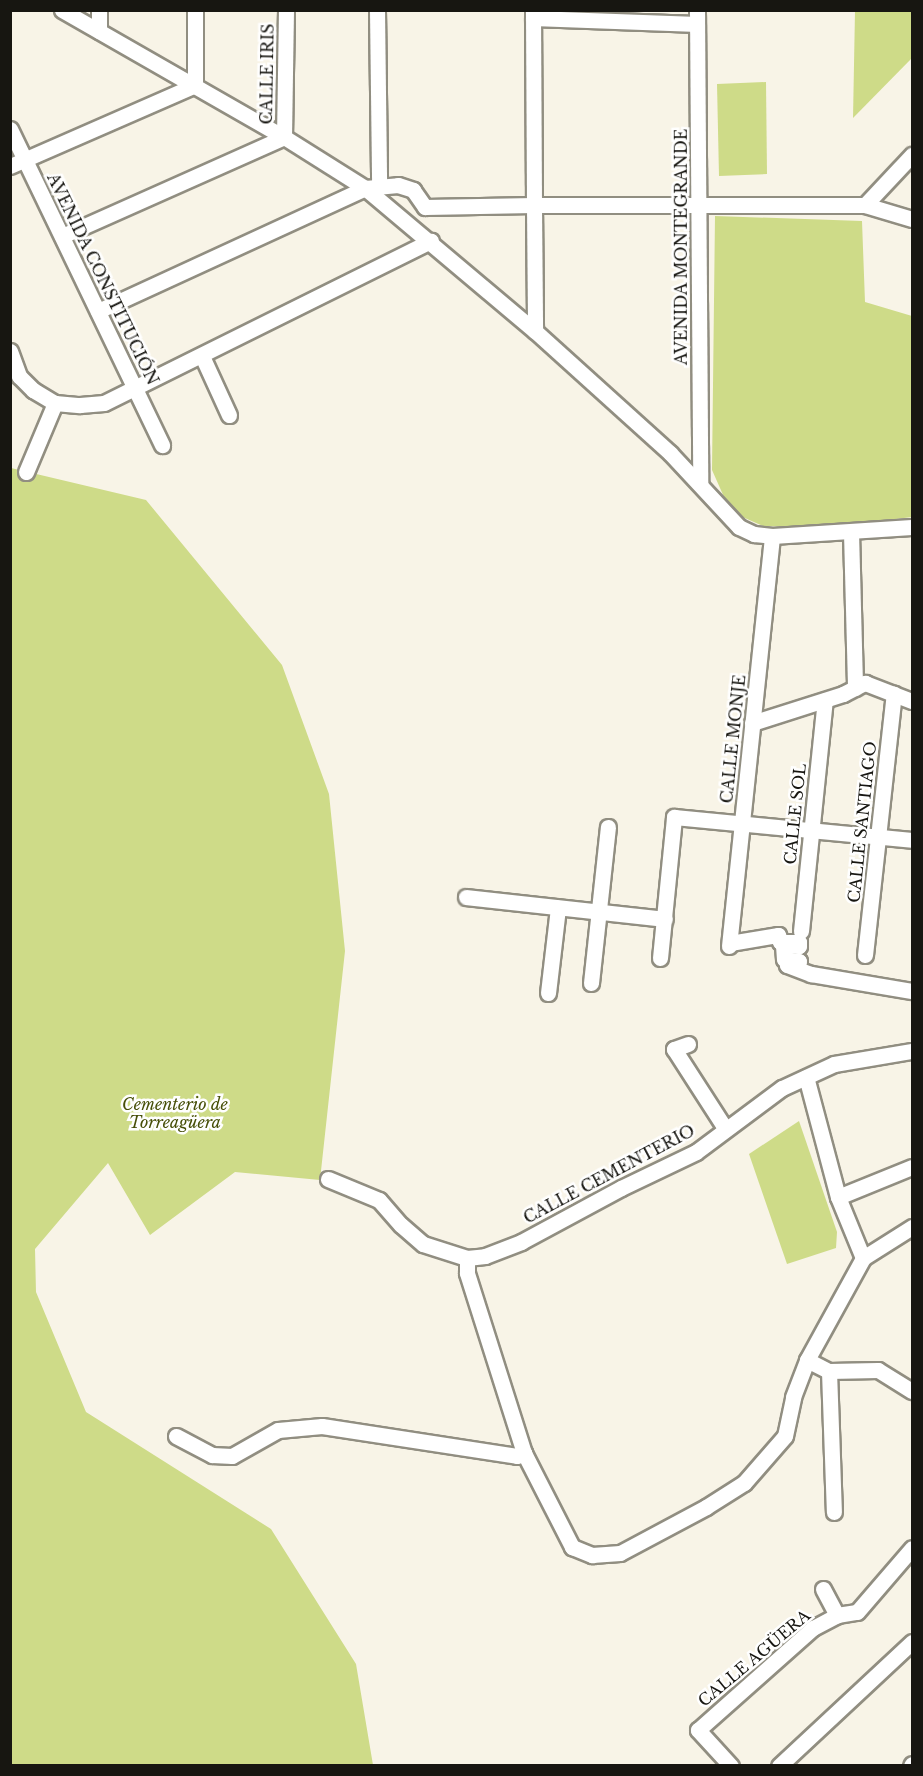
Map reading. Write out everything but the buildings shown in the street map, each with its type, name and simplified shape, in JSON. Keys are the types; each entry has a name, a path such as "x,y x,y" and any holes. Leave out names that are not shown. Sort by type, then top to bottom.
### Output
{"street":[{"path":"62,10 372,187 700,483 734,524 754,534 772,536 912,527"},
{"path":"99,10 99,31"},
{"path":"195,10 195,85"},
{"name":"CALLE IRIS","path":"284,137 286,10"},
{"path":"372,187 377,10"},
{"path":"534,331 533,14 697,17"},
{"name":"AVENIDA MONTEGRANDE","path":"697,17 700,483"},
{"path":"10,166 195,85"},
{"name":"AVENIDA CONSTITUCIÓN","path":"10,129 162,445"},
{"path":"62,237 284,137"},
{"path":"865,205 912,155"},
{"path":"98,311 372,187 398,185 413,190 425,207 865,205 912,219"},
{"path":"10,351 19,376 33,390 55,403 80,405 104,403 431,241"},
{"path":"202,356 229,415"},
{"path":"26,472 55,403"},
{"path":"850,532 855,688"},
{"name":"CALLE MONJE","path":"772,536 729,945 778,935 780,942 800,942 799,946 783,945 784,959 798,961 798,965 787,965 811,974 912,991"},
{"path":"752,723 825,700 865,683 912,701"},
{"name":"CALLE SANTIAGO","path":"865,955 880,837 894,694"},
{"name":"CALLE SOL","path":"801,931 825,700"},
{"path":"660,958 674,817 912,840"},
{"path":"591,983 608,827"},
{"path":"466,897 665,920"},
{"path":"548,993 558,908"},
{"path":"688,1044 674,1049 725,1128"},
{"name":"CALLE CEMENTERIO","path":"328,1179 379,1200 401,1225 423,1244 467,1258 485,1256 521,1242 621,1188 696,1152 725,1128 782,1088 834,1064 912,1051"},
{"path":"806,1077 838,1197 863,1257"},
{"path":"838,1197 912,1167"},
{"path":"467,1258 467,1273 524,1454 572,1547 592,1555 620,1553 706,1507 744,1483 785,1436 793,1397 807,1360 863,1257 912,1227"},
{"path":"807,1360 829,1371 878,1370 912,1391"},
{"path":"829,1371 834,1512"},
{"path":"176,1436 212,1455 232,1456 278,1430 322,1426 517,1456 524,1454"},
{"name":"CALLE AGÜERA","path":"731,1766 698,1730 813,1628 837,1615 856,1612 912,1548"},
{"path":"823,1589 837,1615"},
{"path":"779,1766 912,1642"}],"green space":[{"path":"855,11 912,11 912,58 853,118"},
{"path":"766,82 767,174 719,176 717,84"},
{"path":"715,216 862,221 865,302 912,316 912,517 824,528 763,526 738,515 724,497 712,470"},
{"name":"Cementerio de Torreagüera","path":"11,468 146,500 282,665 329,794 345,951 320,1180 235,1172 150,1235 108,1163 35,1249 36,1292 86,1412 271,1529 356,1664 373,1765 11,1766"},
{"path":"799,1121 837,1232 836,1248 787,1264 749,1154"}]}
